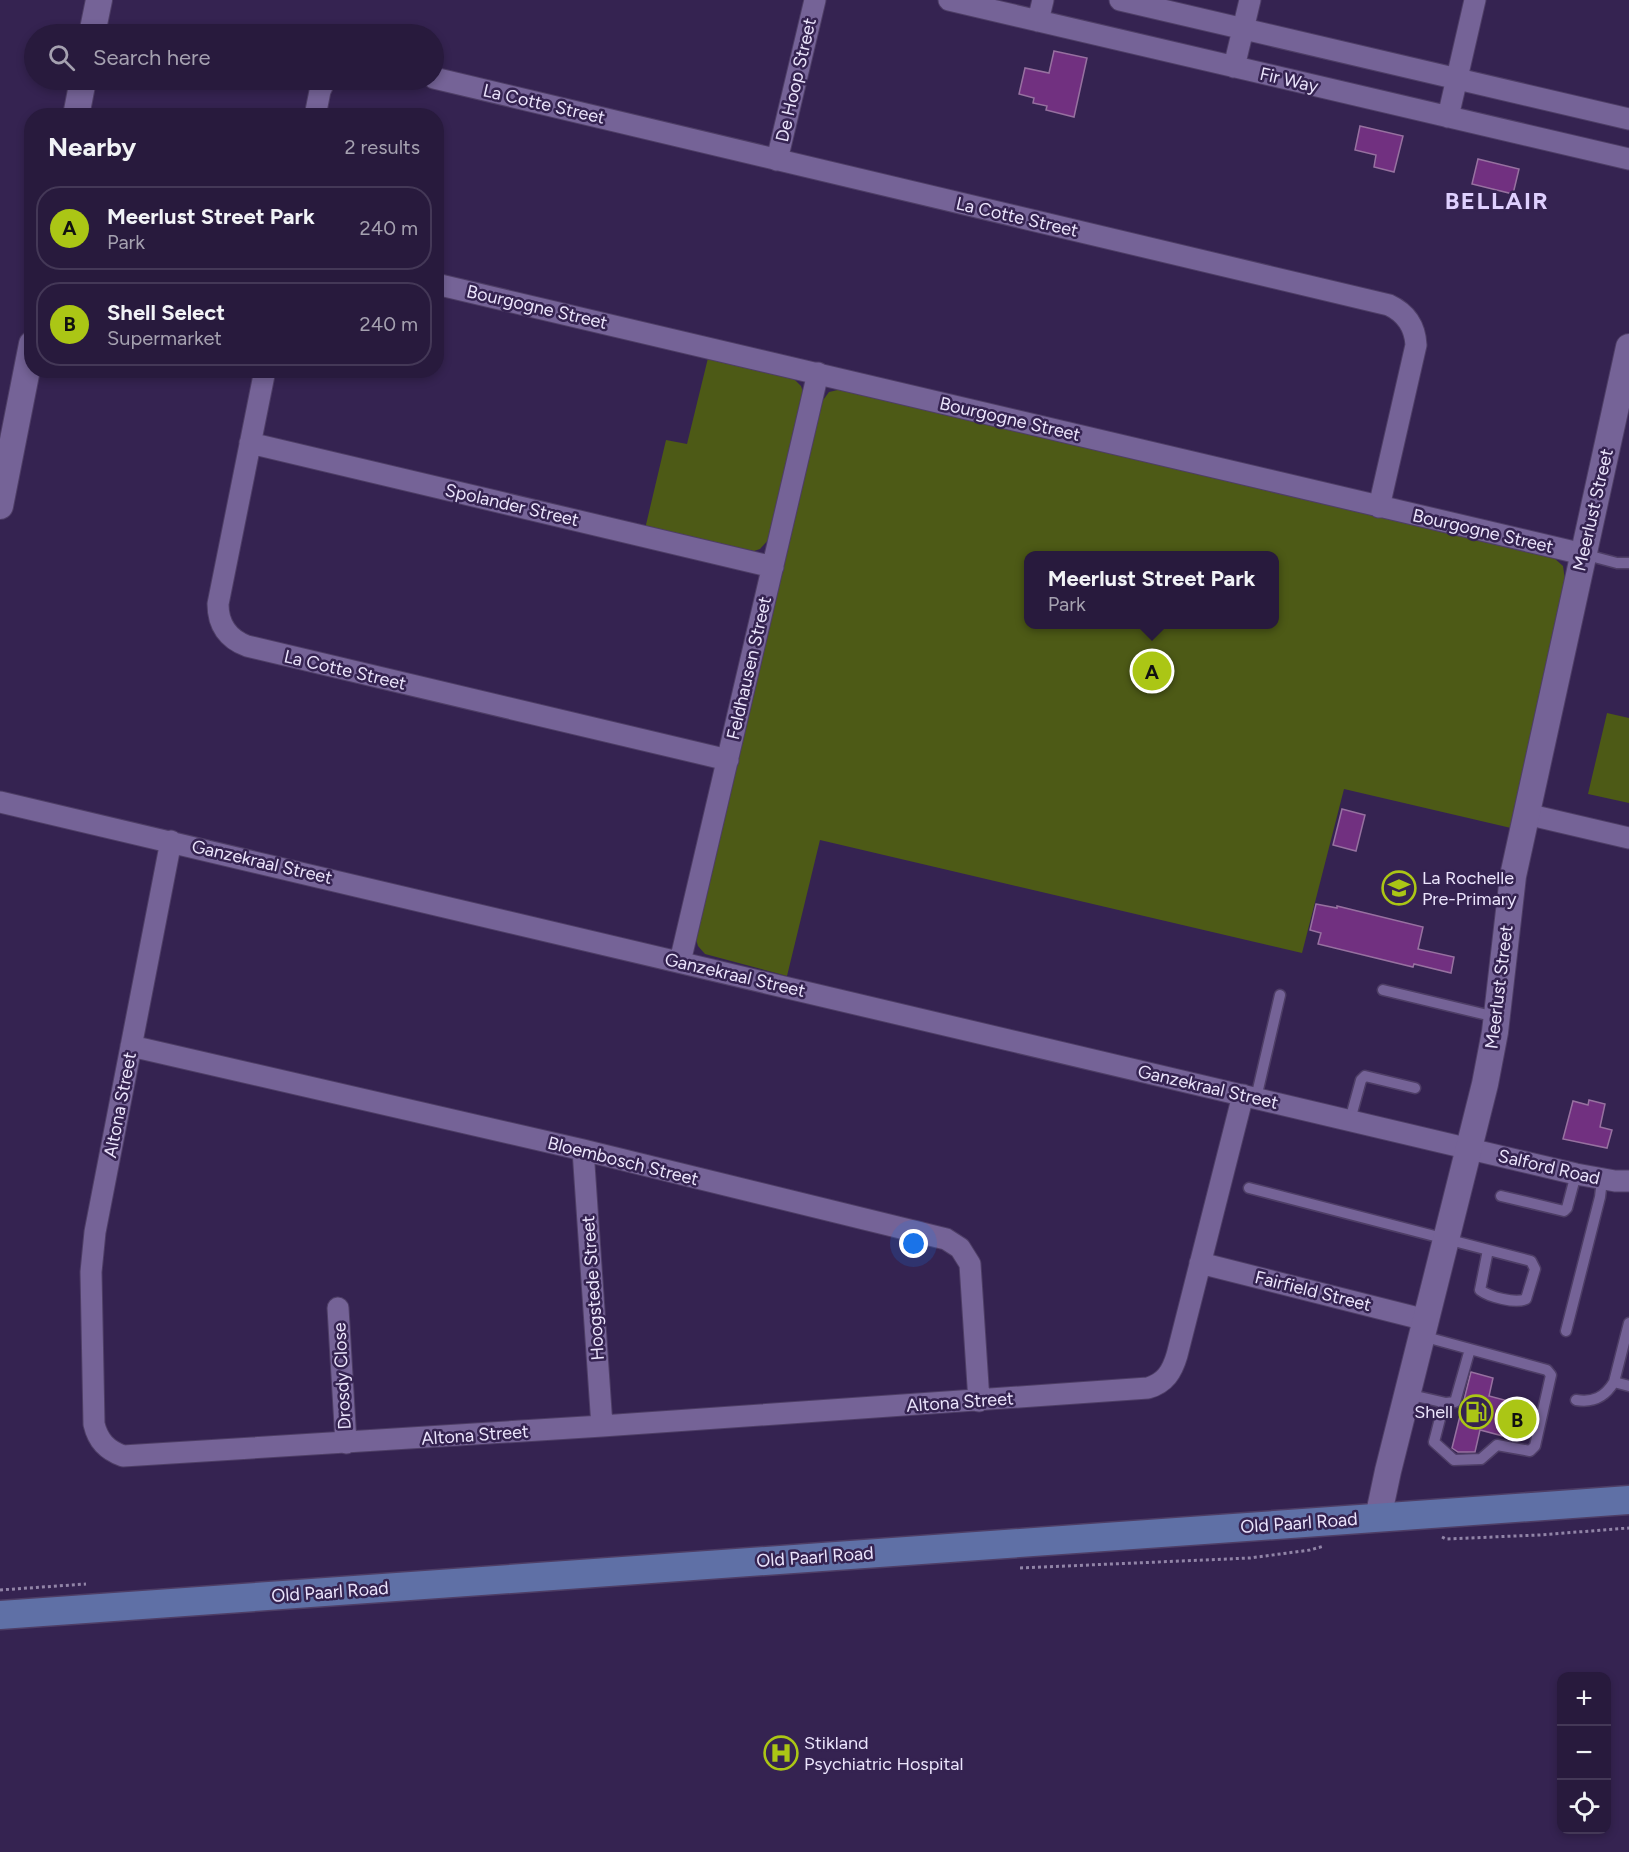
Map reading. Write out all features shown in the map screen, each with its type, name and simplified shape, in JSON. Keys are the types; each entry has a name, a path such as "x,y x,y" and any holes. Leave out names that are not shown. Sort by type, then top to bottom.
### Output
{"main road":[{"name":"Old Paarl Road","path":"0,1615 1629,1500"}],"street":[{"path":"94,24 99,0"},
{"name":"De Hoop Street","path":"777,160 815,0"},
{"name":"Fir Way","path":"949,0 1629,159"},
{"path":"1038,21 1043,0"},
{"path":"1120,0 1629,119"},
{"path":"1234,67 1250,0"},
{"path":"1448,117 1475,0"},
{"name":"La Cotte Street","path":"444,80 1389,305 1403,314 1412,326 1416,345 1379,507"},
{"path":"78,108 81,90"},
{"path":"317,108 320,90"},
{"name":"Bourgogne Street","path":"444,286 1584,554"},
{"name":"Meerlust Street","path":"1378,1518 1487,1075 1509,902 1526,814 1629,347"},
{"name":"Feldhausen Street","path":"680,962 818,374"},
{"path":"0,506 5,459 24,378"},
{"name":"La Cotte Street","path":"263,378 218,604 222,624 227,633 236,641 247,646 728,760"},
{"name":"Spolander Street","path":"250,443 773,567"},
{"name":"Ganzekraal Street","path":"0,802 1470,1149"},
{"path":"1526,814 1629,838"},
{"name":"Altona Street","path":"171,841 92,1254 96,1433 107,1448 115,1453 133,1457 1148,1389 1167,1377 1175,1363 1200,1263 1250,1096"},
{"name":"Bloembosch Street","path":"131,1046 583,1150 946,1239 954,1243 966,1255 972,1273 979,1401"},
{"name":"Salford Road","path":"1470,1149 1602,1180 1629,1180"},
{"name":"Hoogstede Street","path":"583,1150 602,1426"},
{"name":"Fairfield Street","path":"1200,1263 1424,1328"},
{"name":"Drosdy Close","path":"338,1308 346,1443"}],"lane":[{"path":"1584,554 1623,563 1629,571"},
{"path":"1383,990 1496,1017"},
{"path":"1250,1096 1280,995"},
{"path":"1350,1120 1360,1080 1365,1076 1415,1088"},
{"path":"1500,1196 1564,1210 1567,1208 1576,1174"},
{"path":"1566,1331 1600,1197 1602,1180"},
{"path":"1249,1188 1528,1260 1534,1264 1535,1269 1526,1299 1520,1302 1480,1290 1488,1250"},
{"path":"1576,1400 1594,1400 1607,1392 1614,1382 1629,1323"},
{"path":"1424,1328 1470,1349 1547,1370 1551,1374 1535,1447 1527,1452 1495,1446 1482,1458 1454,1460 1434,1442 1444,1403"},
{"path":"1407,1394 1451,1404 1457,1400 1470,1349"},
{"path":"1614,1382 1629,1386"}],"path":[{"path":"1438,1535 1446,1539 1629,1528"}],"green space":[{"path":"708,358 794,379 803,392 770,538 760,549 754,551 645,529 666,440 687,444"},
{"path":"842,389 1554,558 1563,566 1565,580 1511,828 1344,789 1302,953 820,840 787,976 705,954 698,946 696,939 821,403 829,392"},
{"path":"1607,713 1629,718 1629,803 1588,794"}],"building":[{"path":"1054,51 1087,58 1074,117 1046,110 1047,106 1033,103 1034,98 1019,94 1025,68 1049,73"},
{"path":"1360,126 1403,136 1394,172 1374,167 1376,155 1355,150"},
{"path":"1478,159 1519,169 1513,194 1472,184"},
{"path":"1342,809 1365,815 1356,851 1333,845"},
{"path":"1316,904 1337,908 1337,906 1423,927 1418,949 1454,957 1451,973 1414,964 1413,967 1318,944 1321,933 1310,930"},
{"path":"1589,1100 1605,1104 1600,1127 1612,1130 1607,1148 1563,1139 1573,1101 1588,1105"},
{"path":"1471,1372 1493,1378 1489,1396 1512,1402 1503,1436 1480,1430 1475,1452 1458,1452 1452,1448"}],"place":[{"name":"Meerlust Street Park","path":"1152,671"},
{"name":"La Rochelle Pre-Primary","path":"1399,888"},
{"name":"Shell","path":"1476,1412"},
{"name":"Shell Select","path":"1517,1419"},
{"name":"Stikland Psychiatric Hospital","path":"781,1753"}],"district":[{"name":"BELLAIR","path":"1497,201"}]}
